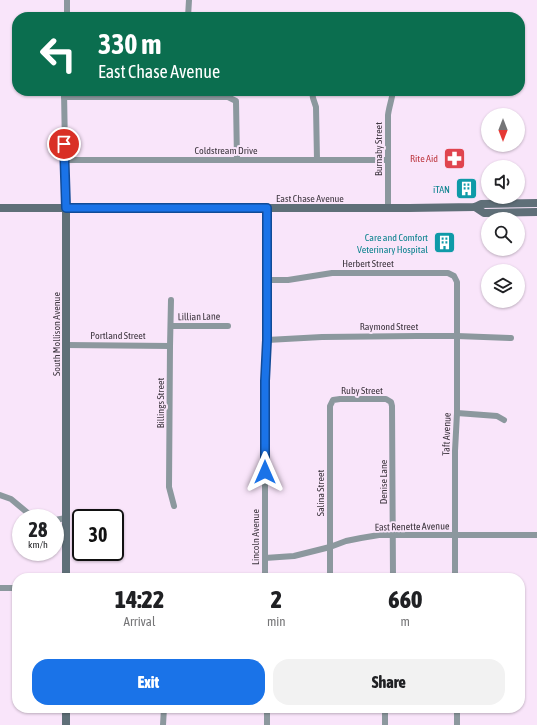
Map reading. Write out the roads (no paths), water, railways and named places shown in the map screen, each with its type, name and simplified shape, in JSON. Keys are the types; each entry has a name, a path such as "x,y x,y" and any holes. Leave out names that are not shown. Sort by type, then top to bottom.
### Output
{"main road":[{"name":"East Chase Avenue","path":"0,208 388,208 475,207 481,204 537,203"},
{"name":"East Chase Avenue","path":"475,207 484,213 537,212"},
{"name":"South Mollison Avenue","path":"66,208 66,573"},
{"path":"66,713 66,725"}],"street":[{"path":"67,0 67,12"},
{"path":"188,12 189,0"},
{"name":"South Mollison Avenue","path":"64,96 66,208"},
{"path":"218,96 228,97 236,101 237,160"},
{"path":"313,96 316,107 317,160"},
{"name":"Burnaby Street","path":"388,208 388,115 392,96"},
{"name":"Coldstream Drive","path":"65,160 388,160"},
{"name":"Lincoln Avenue","path":"265,573 267,208"},
{"name":"Herbert Street","path":"266,280 288,280 332,273 448,273 454,276 457,282 457,291"},
{"name":"Taft Avenue","path":"455,573 457,291"},
{"name":"Billings Street","path":"171,300 169,487 174,506"},
{"name":"Lillian Lane","path":"170,326 228,326"},
{"name":"Raymond Street","path":"267,340 322,337 457,336 511,338"},
{"name":"Portland Street","path":"66,345 170,346"},
{"name":"Ruby Street","path":"330,409 333,400 386,399 391,402 392,410"},
{"name":"Salina Street","path":"330,409 330,573"},
{"name":"Denise Lane","path":"392,410 393,573"},
{"path":"457,413 497,416 504,420"},
{"path":"0,495 12,499 24,509"},
{"name":"East Renette Avenue","path":"265,558 294,556 330,547 346,541 379,535 537,535"},
{"path":"0,588 12,588"},
{"path":"163,725 164,713"},
{"path":"266,725 267,713"},
{"path":"384,713 385,725"},
{"path":"457,713 457,725"}],"place":[{"name":"Rite Aid","path":"454,158"},
{"name":"iTAN","path":"466,189"},
{"name":"Care and Comfort Veterinary Hospital","path":"444,243"}]}
